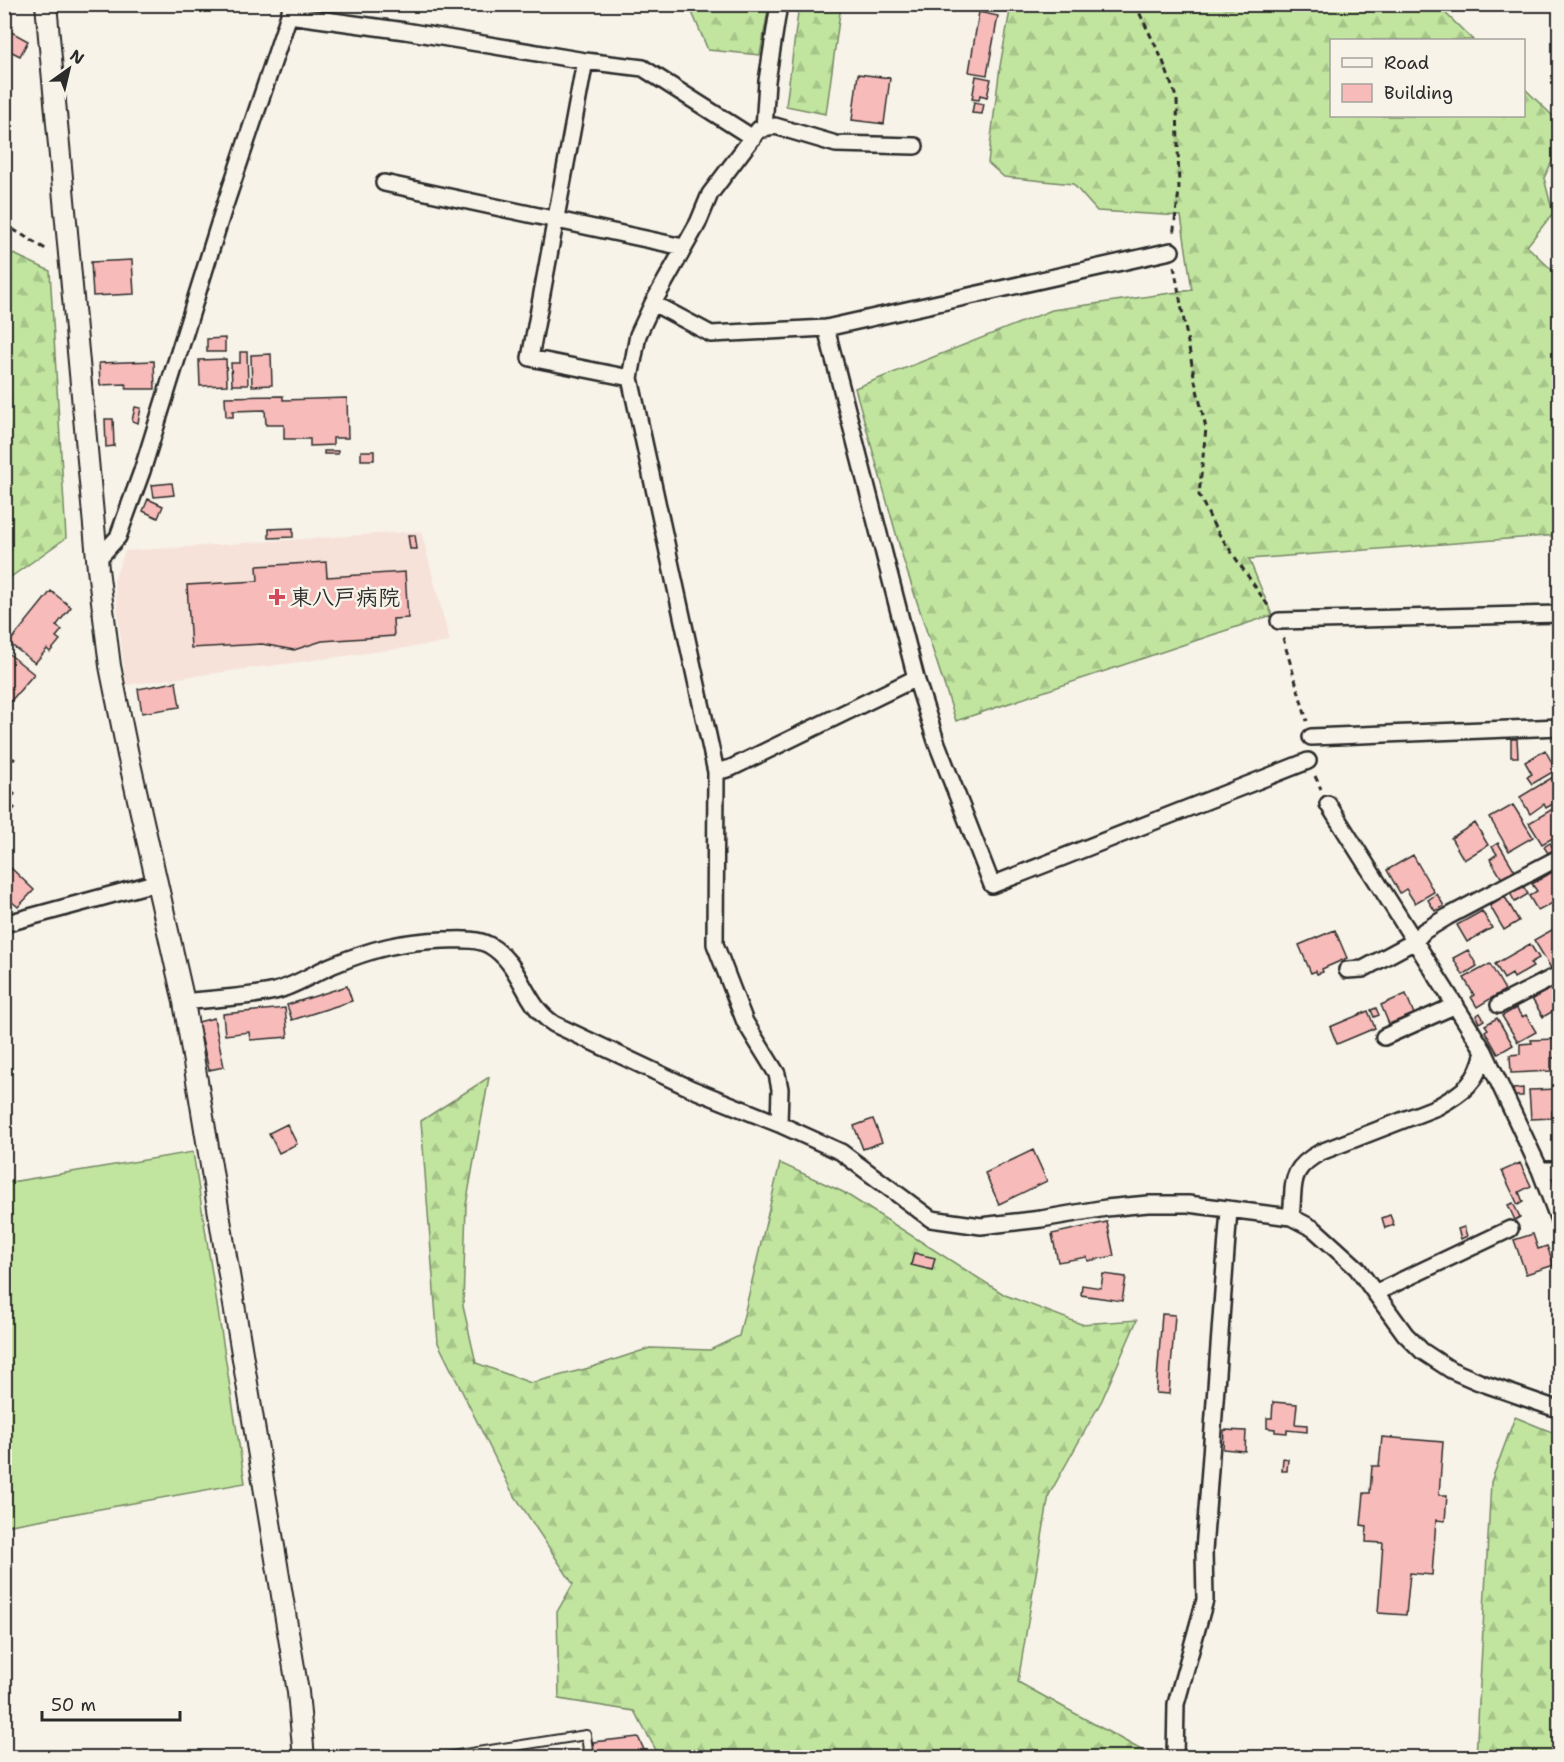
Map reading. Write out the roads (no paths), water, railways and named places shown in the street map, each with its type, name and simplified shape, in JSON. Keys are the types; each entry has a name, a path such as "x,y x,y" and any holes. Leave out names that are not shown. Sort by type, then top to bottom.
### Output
{"street":[{"path":"46,4 110,666 184,1002 298,1692 304,1758"},
{"path":"759,133 779,4"},
{"path":"98,559 118,537 142,471 223,211 290,10 585,61 643,68 759,133"},
{"path":"585,61 530,358 630,378"},
{"path":"779,1124 780,1089 777,1074 745,1022 715,944 716,772 630,378 638,335 653,303 698,223 710,194 759,133 775,126 836,144 915,146"},
{"path":"384,183 683,248"},
{"path":"653,303 711,334 826,327 1171,251"},
{"path":"826,327 916,678 936,741 992,885 1308,761"},
{"path":"1279,621 1560,614"},
{"path":"716,772 731,768 916,678"},
{"path":"1311,737 1560,727"},
{"path":"1328,804 1484,1051 1540,1170 1560,1222"},
{"path":"1347,970 1363,969 1415,941 1425,931 1447,917 1560,857"},
{"path":"4,924 158,882"},
{"path":"184,1002 276,990 388,945 467,940 486,944 506,957 520,977 533,1006 554,1024 692,1089 841,1152 931,1219 981,1226 1149,1204 1188,1204 1291,1217 1314,1228 1338,1248 1357,1268 1405,1334 1422,1352 1451,1370 1479,1382 1560,1410"},
{"path":"1499,1005 1560,974"},
{"path":"1384,1037 1456,1005"},
{"path":"1291,1217 1294,1179 1298,1168 1307,1159 1437,1107 1454,1097 1476,1078 1484,1051"},
{"path":"1540,1170 1560,1170"},
{"path":"1175,1758 1176,1704 1204,1600 1204,1551 1229,1210"},
{"path":"1375,1293 1510,1229"}],"lane":[{"path":"439,1758 586,1736 589,1758"}],"place":[{"name":"東八戸病院","path":"277,597"}]}
